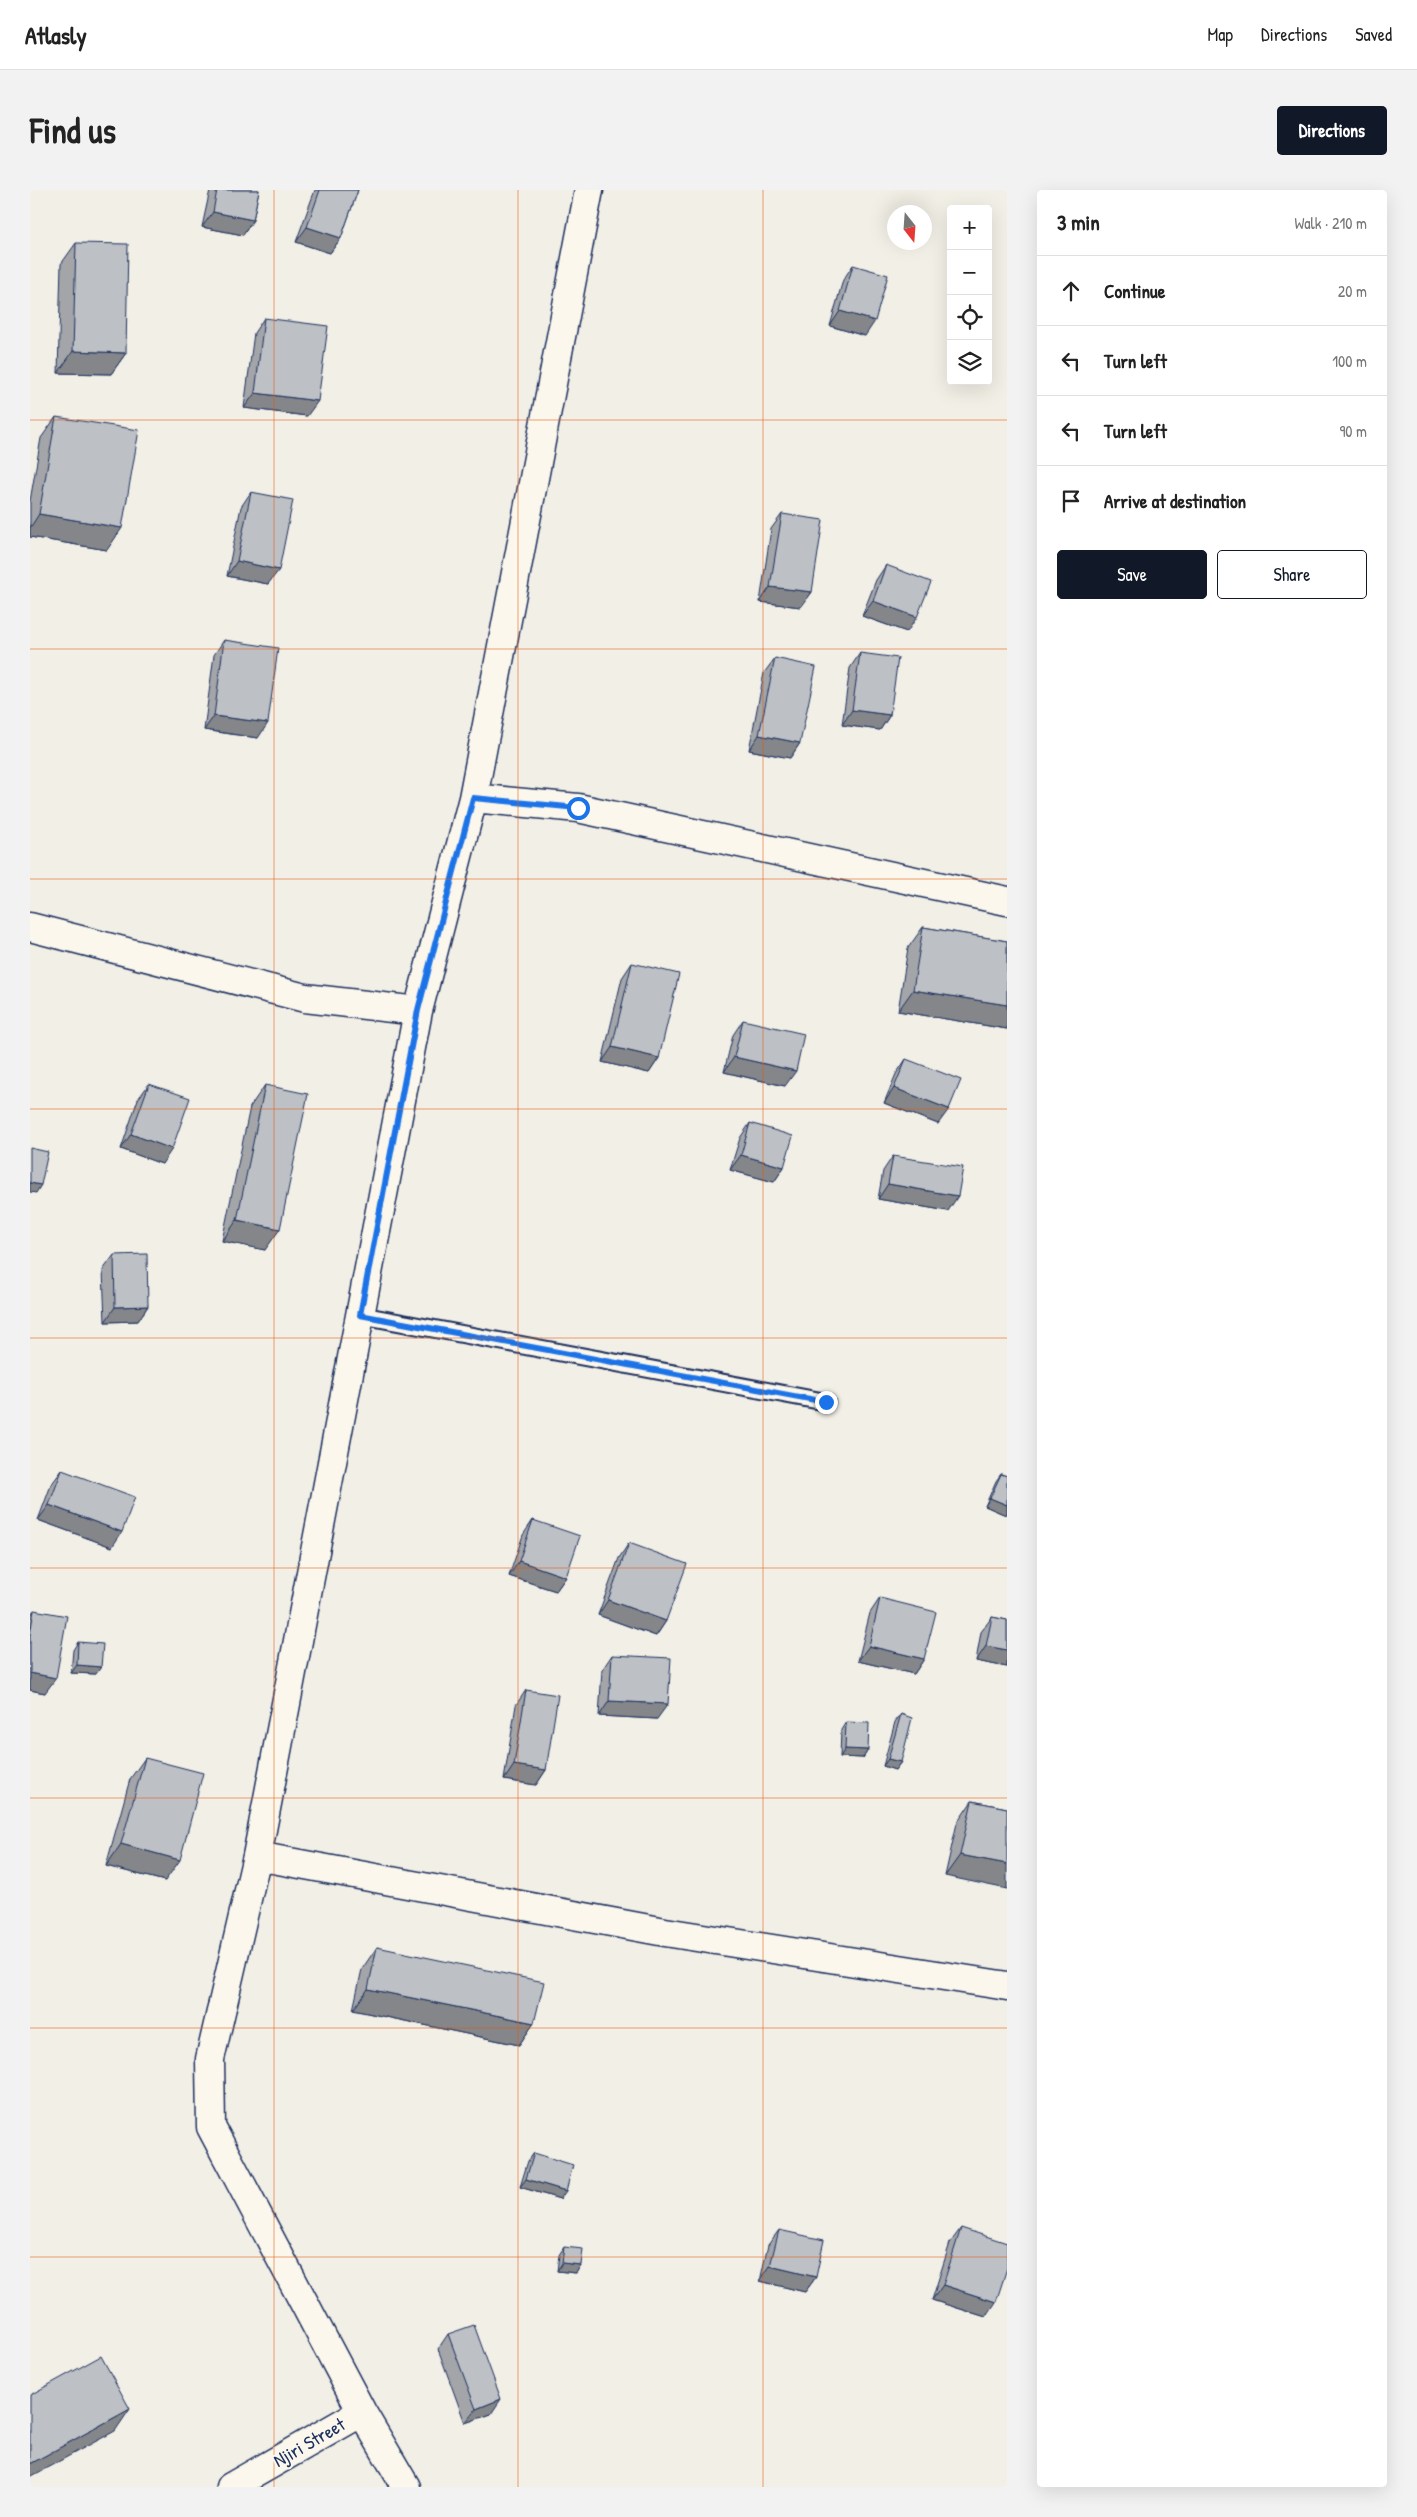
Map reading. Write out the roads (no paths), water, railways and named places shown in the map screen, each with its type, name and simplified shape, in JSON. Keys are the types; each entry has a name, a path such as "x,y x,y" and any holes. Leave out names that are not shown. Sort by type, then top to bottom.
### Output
{"street":[{"path":"406,2487 362,2412 211,2127 210,2059 257,1856 418,1010 473,798 589,190"},
{"path":"473,798 578,808 1007,901"},
{"path":"30,927 305,998 418,1010"},
{"path":"257,1856 665,1932 1007,1986"},
{"name":"Njiri Street","path":"231,2487 362,2412"}],"lane":[{"path":"360,1315 826,1402"}]}
